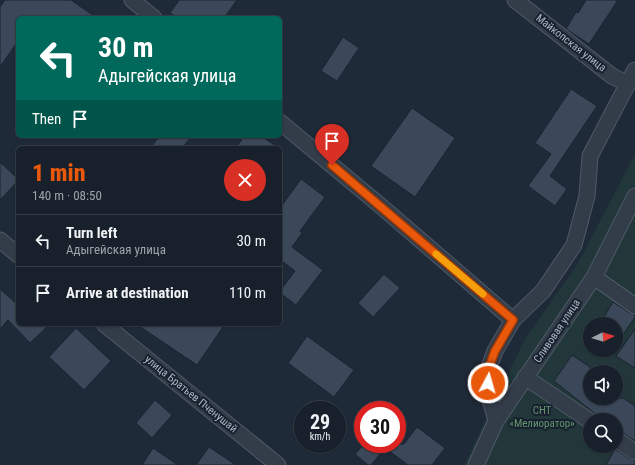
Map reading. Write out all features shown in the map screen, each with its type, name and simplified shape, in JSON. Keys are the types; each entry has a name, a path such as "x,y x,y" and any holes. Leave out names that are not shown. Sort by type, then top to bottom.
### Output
{"street":[{"path":"132,0 152,16"},
{"name":"Майкопская улица","path":"515,0 612,76 628,84"},
{"path":"496,421 489,395 488,370 495,351 513,320 543,291 574,245 587,196 590,156 635,70"},
{"path":"282,124 382,207 513,320"},
{"name":"Сливовая улица","path":"476,465 496,421 594,277 635,196"},
{"path":"0,240 16,253"},
{"path":"594,277 635,306"},
{"name":"улица Братьев Пченушай","path":"106,326 278,465"},
{"path":"525,377 583,416"},
{"path":"623,444 635,452"}],"green space":[{"name":"СНТ «Мелиоратор»","path":"635,154 635,465 464,465 525,339 577,265"}],"building":[{"path":"5,0 71,0 94,16 16,16 16,44 0,67 0,7"},
{"path":"179,0 237,0 225,16 175,16 170,13"},
{"path":"586,0 618,0 589,44 566,29 576,12 578,13"},
{"path":"343,37 359,48 337,81 321,71"},
{"path":"571,89 597,106 550,176 567,189 555,206 528,186 551,154 535,143"},
{"path":"412,108 455,138 415,197 371,166"},
{"path":"158,138 190,138 184,146 152,146"},
{"path":"243,138 264,138 276,146 237,146"},
{"path":"0,162 16,177 16,183 0,200"},
{"path":"301,179 325,197 300,231 302,233 292,247 323,270 296,305 282,294 282,288 295,271 282,261 282,205"},
{"path":"384,274 400,288 373,317 358,303"},
{"path":"0,289 16,303 16,326 48,326 30,343 8,320 0,329"},
{"path":"613,302 635,315 623,335 623,317 604,317"},
{"path":"139,326 224,326 197,365"},
{"path":"76,328 111,361 84,390 49,357"},
{"path":"635,329 635,368 618,357 623,357 623,346"},
{"path":"307,336 354,370 334,397 288,363"},
{"path":"572,355 587,365 583,365 583,404 554,381"},
{"path":"623,398 635,406 635,441 623,433 623,413 594,413 584,405 623,405"},
{"path":"155,400 172,415 152,438 136,423"},
{"path":"417,427 445,448 432,465 408,465 392,453 406,453 406,441"},
{"path":"209,447 236,465 196,465"},
{"path":"153,448 178,465 142,465"},
{"path":"381,453 371,465 368,465 355,454"},
{"path":"613,453 621,453 635,461 635,465 606,465"}],"slow traffic":[{"path":"436,254 483,294"}],"route":[{"path":"332,165 513,320 495,351 488,370 488,383"}]}
